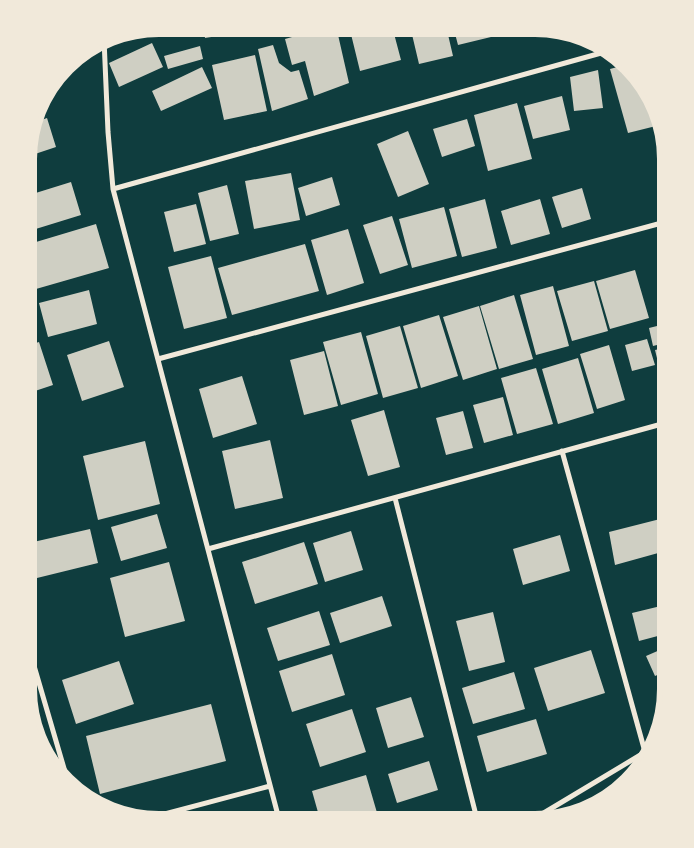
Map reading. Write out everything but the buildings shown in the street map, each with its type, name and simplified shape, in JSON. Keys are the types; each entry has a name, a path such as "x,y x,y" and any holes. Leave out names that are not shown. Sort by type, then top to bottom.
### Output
{"street":[{"path":"104,47 108,132 113,189 278,814"},
{"path":"113,189 601,53"},
{"path":"158,359 660,223"},
{"path":"208,549 660,425"},
{"path":"562,452 645,748"},
{"path":"395,498 476,814"},
{"path":"34,666 65,771"},
{"path":"542,814 641,755"},
{"path":"165,814 270,786"}]}
